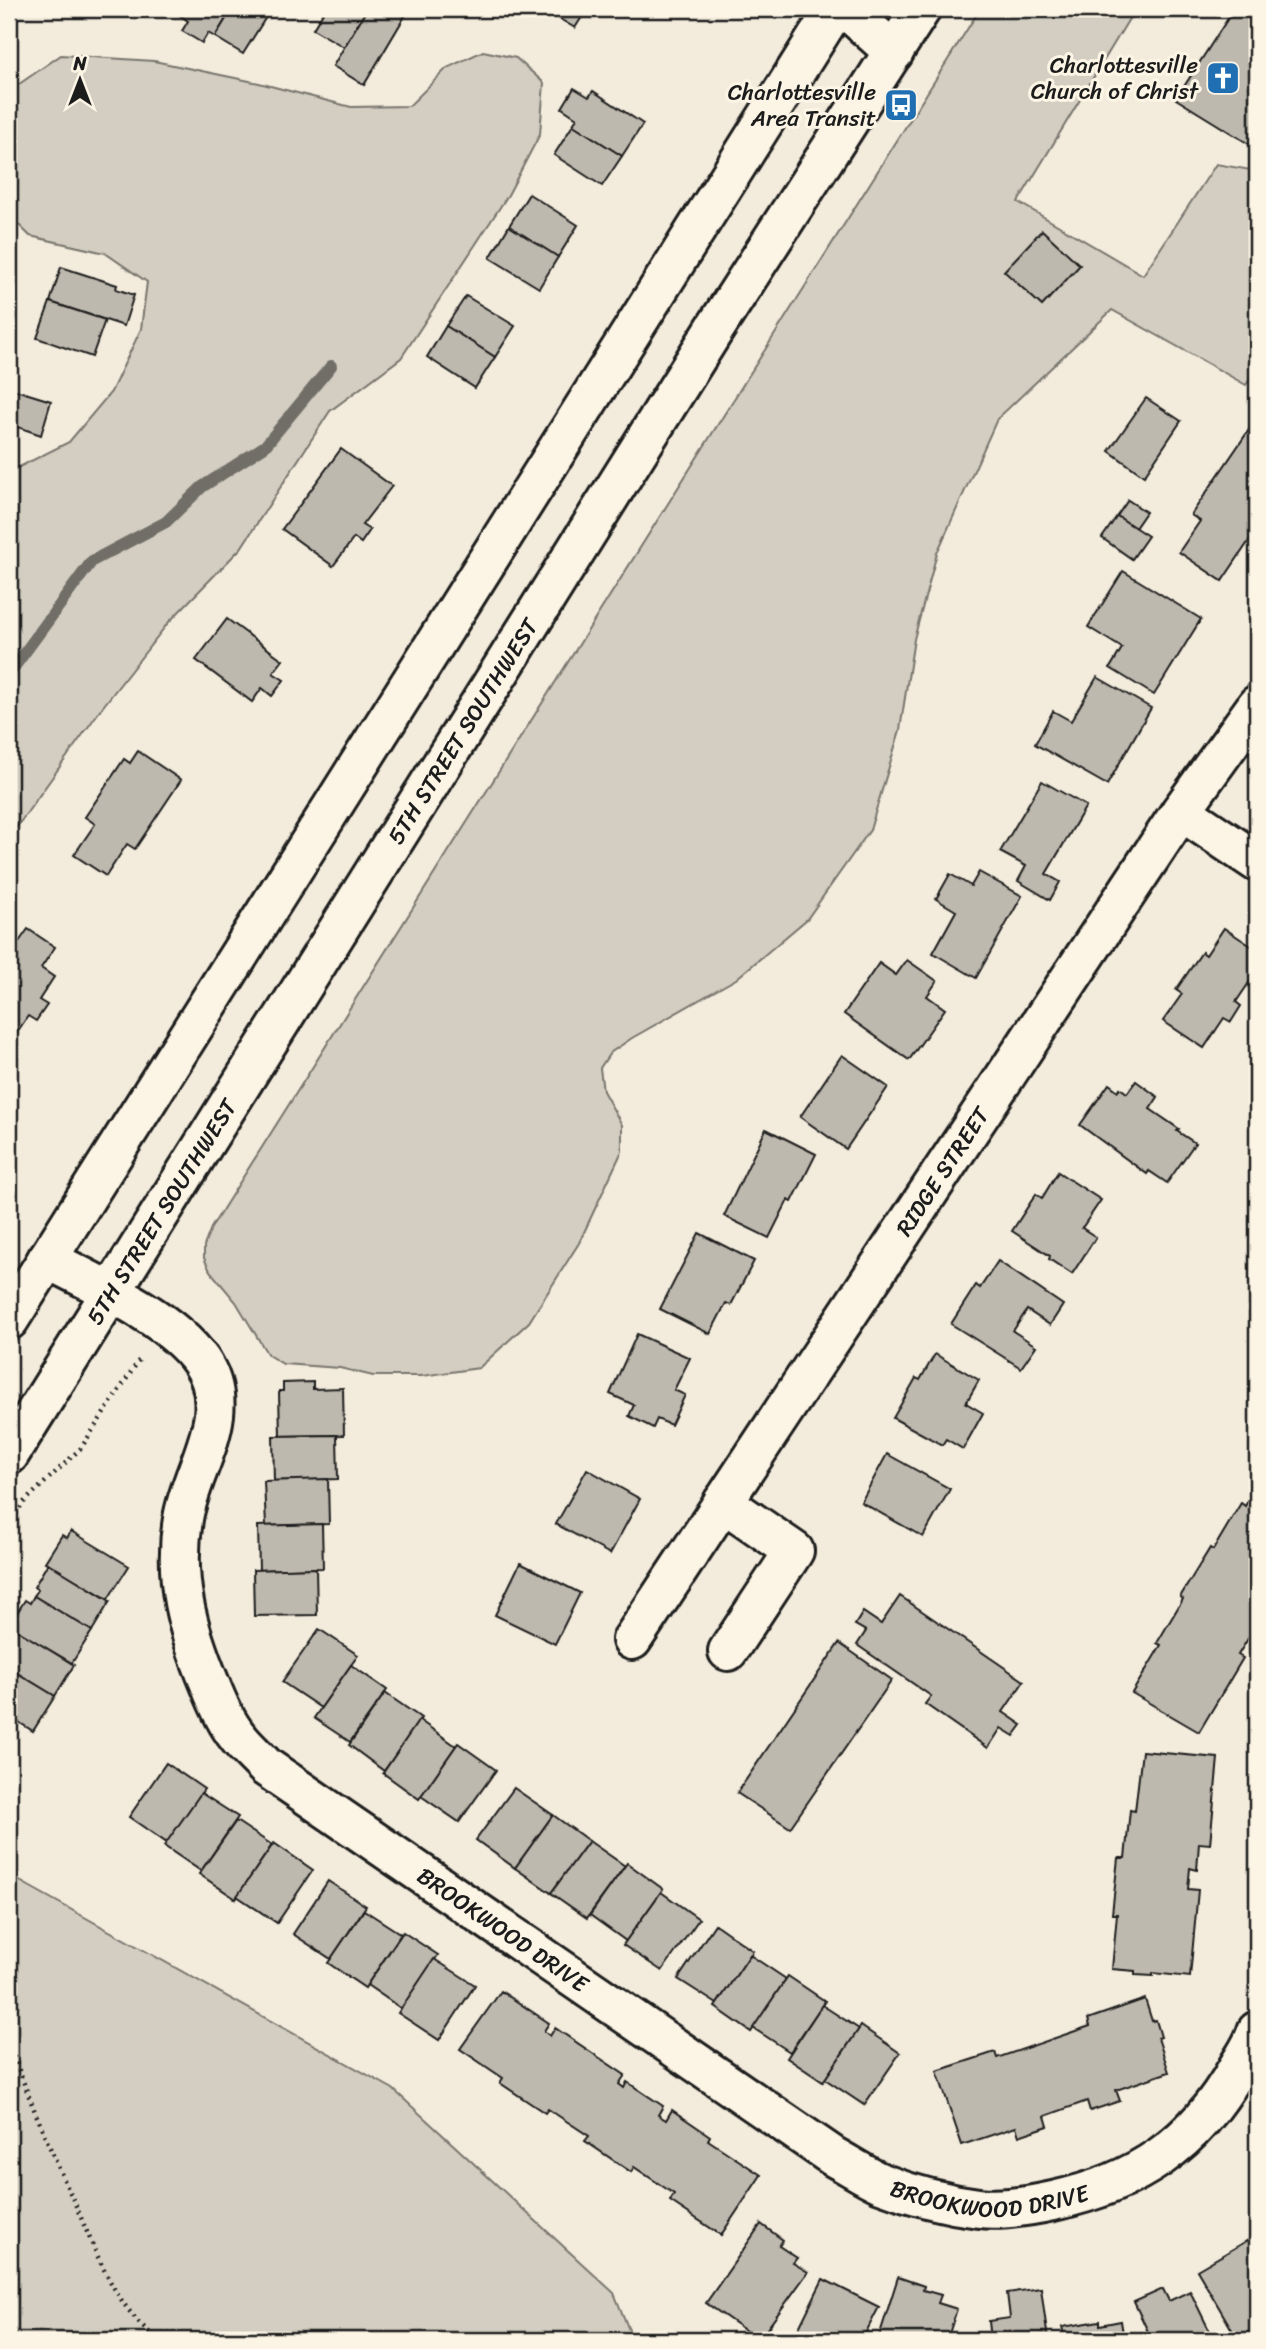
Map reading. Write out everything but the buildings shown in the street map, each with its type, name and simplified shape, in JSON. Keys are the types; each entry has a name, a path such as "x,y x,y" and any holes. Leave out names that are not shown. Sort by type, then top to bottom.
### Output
{"main road":[{"path":"9,1320 835,9"},
{"path":"846,9 894,52"},
{"name":"5TH STREET SOUTHWEST","path":"9,1455 714,330 921,9"},
{"name":"RIDGE STREET","path":"632,1640 1181,811 1257,705"},
{"path":"1181,811 1257,862"},
{"name":"BROOKWOOD DRIVE","path":"47,1259 171,1329 203,1364 215,1400 214,1423 183,1516 180,1578 184,1609 195,1648 221,1710 236,1736 266,1766 834,2157 879,2182 936,2201 982,2209 1027,2207 1109,2186 1141,2171 1176,2147 1205,2117 1230,2082 1257,2031"},
{"path":"723,1502 794,1551 728,1651"}],"path":[{"path":"9,1525 22,1504 81,1448 138,1358 146,1356"},
{"path":"9,2043 35,2116 111,2284 142,2327 159,2340"}],"shaded area":[{"path":"980,9 1135,9 1018,202 1143,275 1216,164 1257,171 1257,369 1246,385 1112,310 997,419 937,553 914,639 900,730 870,830 807,919 736,979 610,1053 600,1068 603,1091 622,1125 622,1151 579,1243 529,1322 479,1368 422,1376 373,1376 340,1368 283,1364 268,1355 236,1302 210,1271 204,1258 204,1246 211,1228"},
{"path":"483,51 516,58 544,83 540,134 508,195 401,358 330,411 241,548 168,623 101,709 9,838 9,472 69,442 111,392 141,329 147,282 105,253 30,236 9,215 9,97 15,87 61,55 154,61 259,83 351,107 409,106 447,68"},
{"path":"9,1875 393,2089 614,2293 633,2340 9,2340"}],"waterway":[{"path":"9,674 92,561 166,522 202,487 265,446 331,366"}],"place":[{"name":"Charlottesville Church of Christ","path":"1223,78"},
{"name":"Charlottesville Area Transit","path":"901,105"}]}
